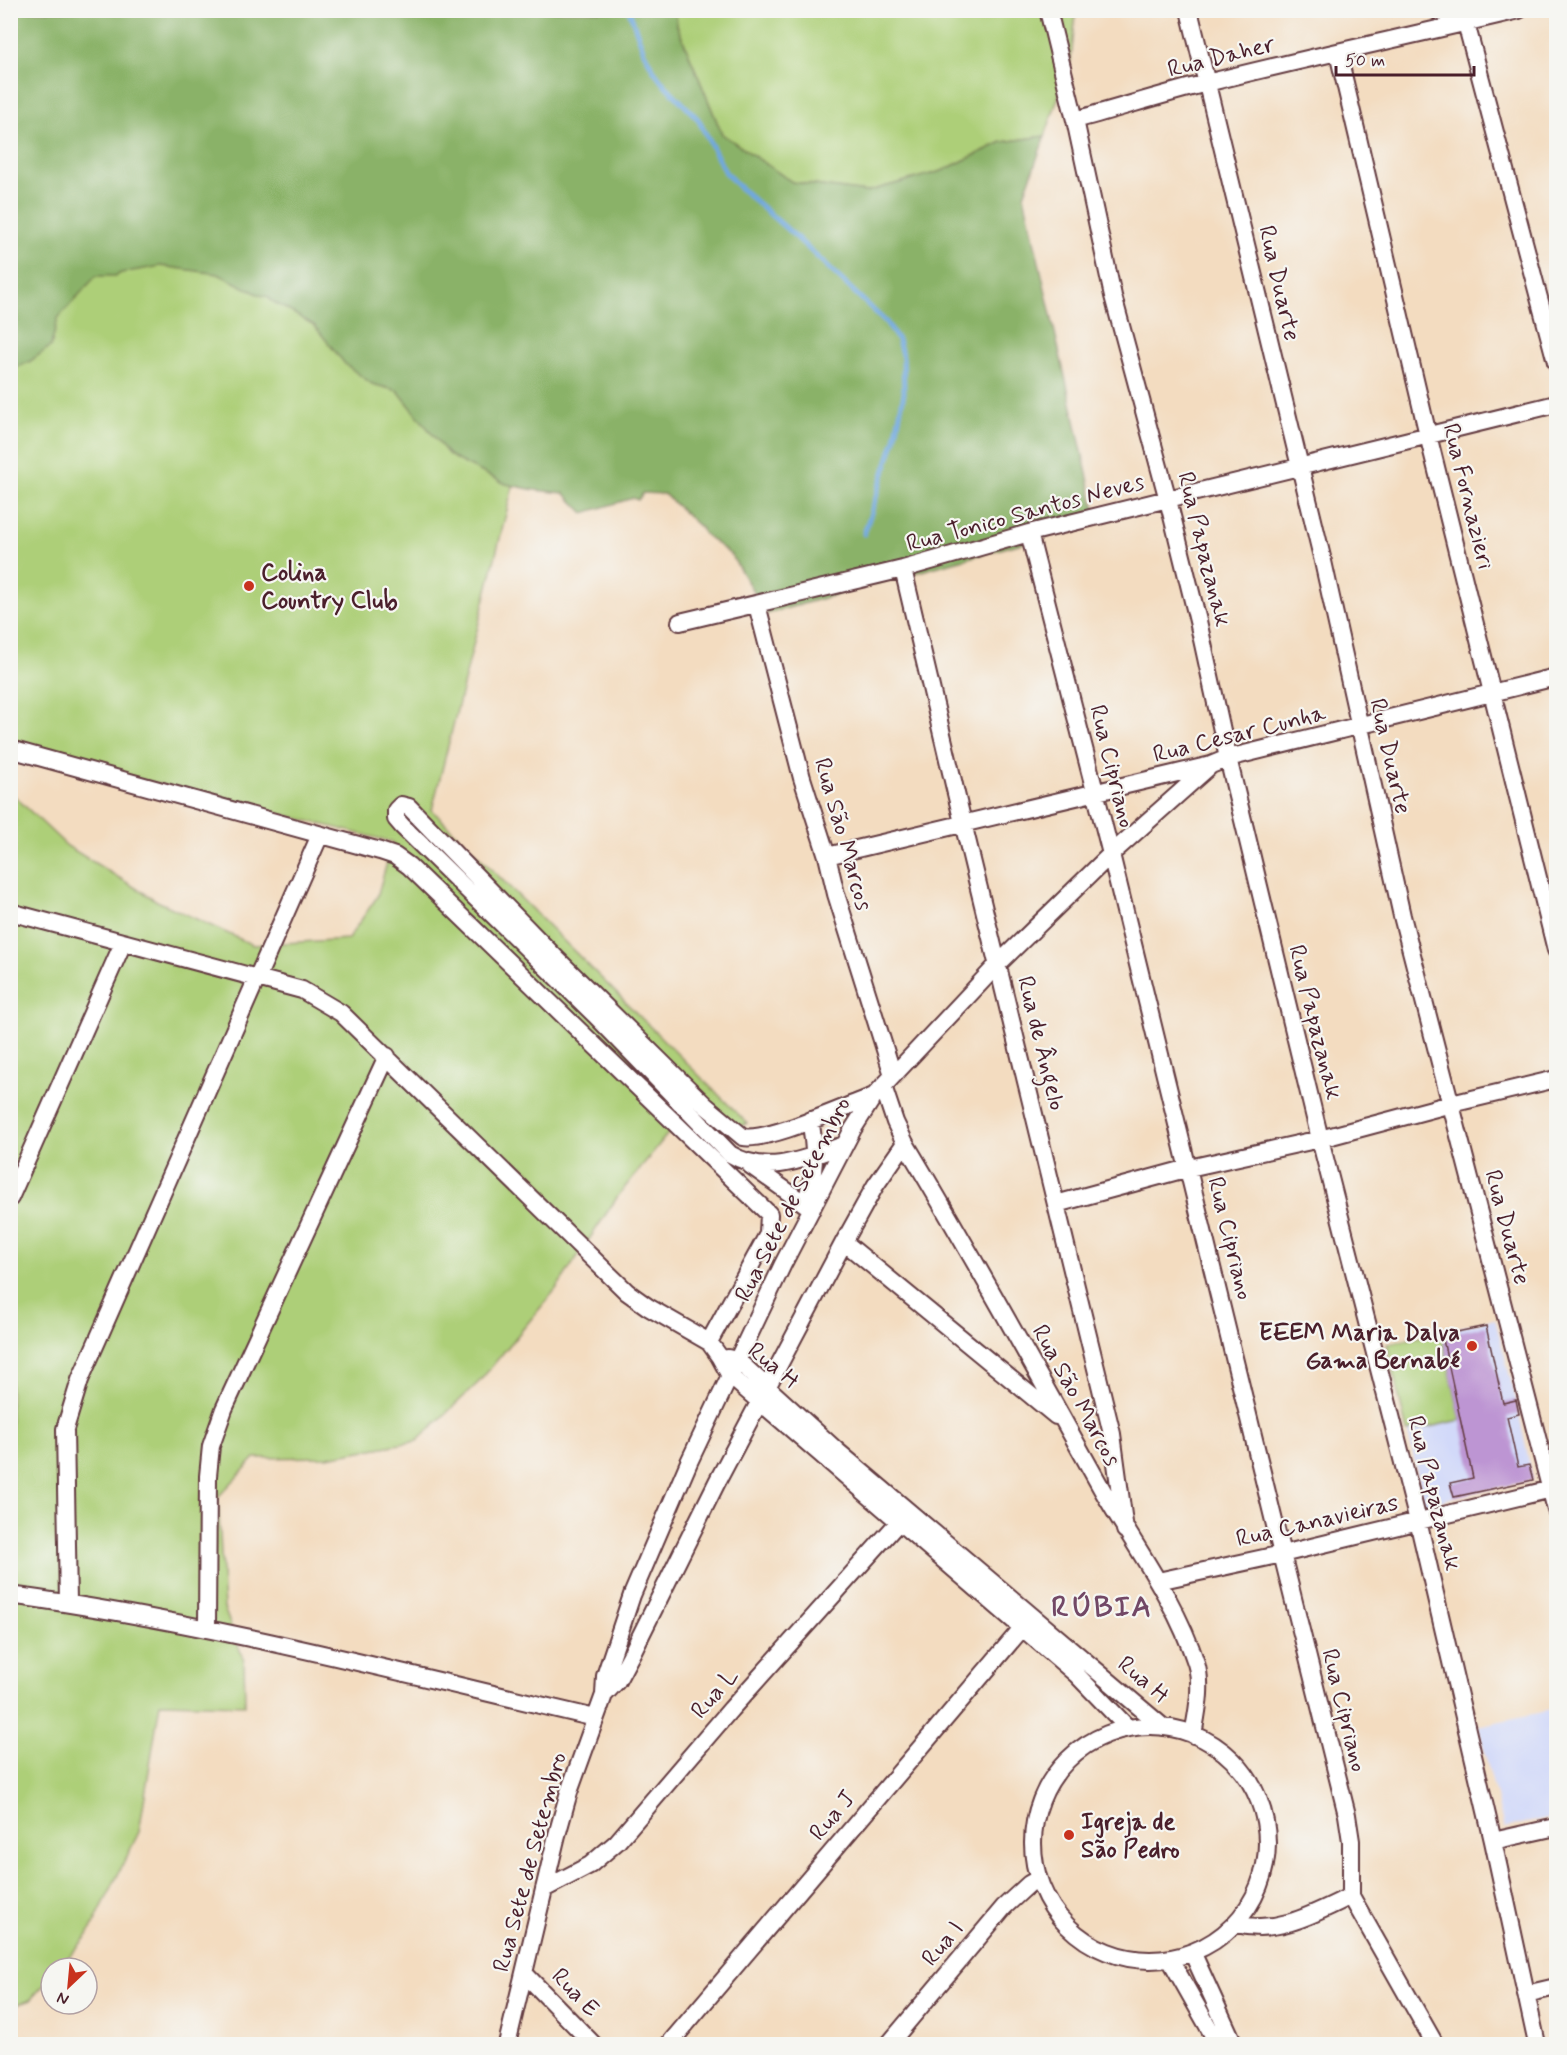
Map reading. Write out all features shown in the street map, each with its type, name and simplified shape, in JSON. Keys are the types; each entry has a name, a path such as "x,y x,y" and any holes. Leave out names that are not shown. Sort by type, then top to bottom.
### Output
{"street":[{"name":"Rua Papazanak","path":"1048,10 1075,120 1113,296 1168,500 1320,1139 1418,1521 1494,1840 1537,2044"},
{"name":"Rua Duarte","path":"1189,10 1322,557 1402,916 1554,1489 1557,1510"},
{"path":"1436,10 1466,23 1557,362"},
{"name":"Rua Daher","path":"1075,120 1206,83 1519,10"},
{"name":"Rua Fornazieri","path":"1338,53 1428,435 1557,950"},
{"name":"Rua Tonico Santos Neves","path":"680,622 903,569 1029,533 1557,404"},
{"name":"Rua Cipriano","path":"1029,533 1096,793 1347,1815 1351,1841 1352,1896 1435,2044"},
{"name":"Rua de Ângelo","path":"903,569 1112,1434 1125,1530"},
{"name":"Rua São Marcos","path":"757,604 802,778 826,856 895,1122 1063,1422 1177,1617 1197,1665 1199,1687 1193,1735"},
{"name":"Rua Cesar Cunha","path":"826,856 1211,765 1557,677"},
{"path":"10,749 320,834 395,856 409,866 769,1214 768,1234 709,1342"},
{"name":"Rua Sete de Setembro","path":"507,2044 569,1792 604,1695 605,1676 632,1595 689,1462 808,1206 844,1145 884,1086 998,964 1111,854 1211,765"},
{"path":"844,1145 776,1166 746,1162 722,1147 595,1015 402,826 395,814 398,807 405,804 409,807 557,959 736,1133 743,1137 754,1138 768,1135 810,1120 884,1086"},
{"path":"68,1602 65,1429 80,1380 320,834"},
{"path":"10,912 302,990 341,1013 627,1292 648,1307 709,1342 719,1356"},
{"path":"10,1198 123,942"},
{"path":"207,1628 208,1476 211,1446 224,1409 387,1056"},
{"path":"1056,1204 1189,1168 1320,1139 1557,1079"},
{"path":"746,1162 808,1206 815,1155 810,1120"},
{"name":"Rua Sete de Setembro","path":"604,1695 618,1681 717,1482 844,1242 875,1186 905,1143"},
{"path":"844,1242 1063,1422"},
{"name":"Rua H","path":"719,1356 737,1360 768,1387 903,1517"},
{"name":"Rua H","path":"719,1356 730,1376 760,1403 903,1517 1027,1622 1163,1727"},
{"name":"Rua Canavieiras","path":"1158,1581 1554,1489"},
{"name":"Rua L","path":"544,1889 590,1865 617,1842 731,1709 903,1517"},
{"path":"10,1595 68,1602 207,1628 595,1718"},
{"name":"Rua H","path":"1027,1622 1128,1728"},
{"name":"Rua J","path":"669,2044 1027,1622"},
{"path":"1150,1725 1193,1735 1219,1747 1242,1770 1259,1798 1267,1829 1267,1862 1257,1893 1237,1924 1217,1940 1193,1954 1170,1959 1138,1960 1106,1952 1077,1935 1054,1912 1038,1879 1032,1849 1035,1815 1047,1784 1069,1757 1096,1738 1128,1728 1150,1725"},
{"path":"1494,1840 1557,1827"},
{"name":"Rua I","path":"889,2044 1004,1907 1029,1884 1038,1879"},
{"path":"1237,1924 1247,1927 1278,1927 1352,1896"},
{"path":"1193,1954 1234,2044"},
{"path":"1170,1959 1218,2044"},
{"name":"Rua E","path":"524,1973 593,2044"},
{"path":"1526,1994 1557,1987"}],"shaded area":[{"path":"1495,1319 1516,1400 1533,1480 1454,1497 1425,1506 1387,1344"},
{"path":"1556,1709 1556,1816 1504,1828 1478,1726"}],"green space":[{"path":"676,10 1076,11 1071,60 1045,136 1002,142 942,171 866,192 792,182 722,134 676,23"},
{"path":"11,11 676,11 676,23 722,134 792,182 866,192 942,171 1002,142 1045,136 1024,196 1098,522 767,614 731,555 703,533 702,529 664,494 643,493 638,500 633,498 584,513 564,493 506,484 457,460 448,454 398,391 372,384 345,364 314,325 270,300 269,297 260,295 218,274 161,266 121,273 116,276 96,276 58,318 51,346 29,362 11,370"},
{"path":"10,134 528,426 432,810 747,1123 708,1145 601,1040 678,1121 618,1196 556,1289 479,1382 417,1441 327,1457 255,1458 218,1497 224,1608 244,1661 245,1705 160,1703 139,1832 88,1935 70,1956 39,1956 39,1990 30,2000 11,2007 10,792 67,846 157,901 253,945 348,939 377,897 393,842 11,747"},
{"path":"1441,1332 1461,1420 1407,1432 1387,1344"}],"building":[{"path":"1486,1326 1503,1403 1516,1400 1519,1414 1507,1417 1518,1467 1529,1465 1533,1480 1454,1497 1450,1483 1473,1478 1442,1335"}],"waterway":[{"path":"629,10 644,52 653,69 664,84 698,119 725,172 886,322 898,340 903,358 904,393 895,439 864,534"}],"place":[{"name":"Colina Country Club","path":"249,586"},
{"name":"EEEM Maria Dalva Gama Bernabé","path":"1472,1346"},
{"name":"Igreja de São Pedro","path":"1069,1835"}],"district":[{"name":"RÚBIA","path":"1102,1606"}]}
